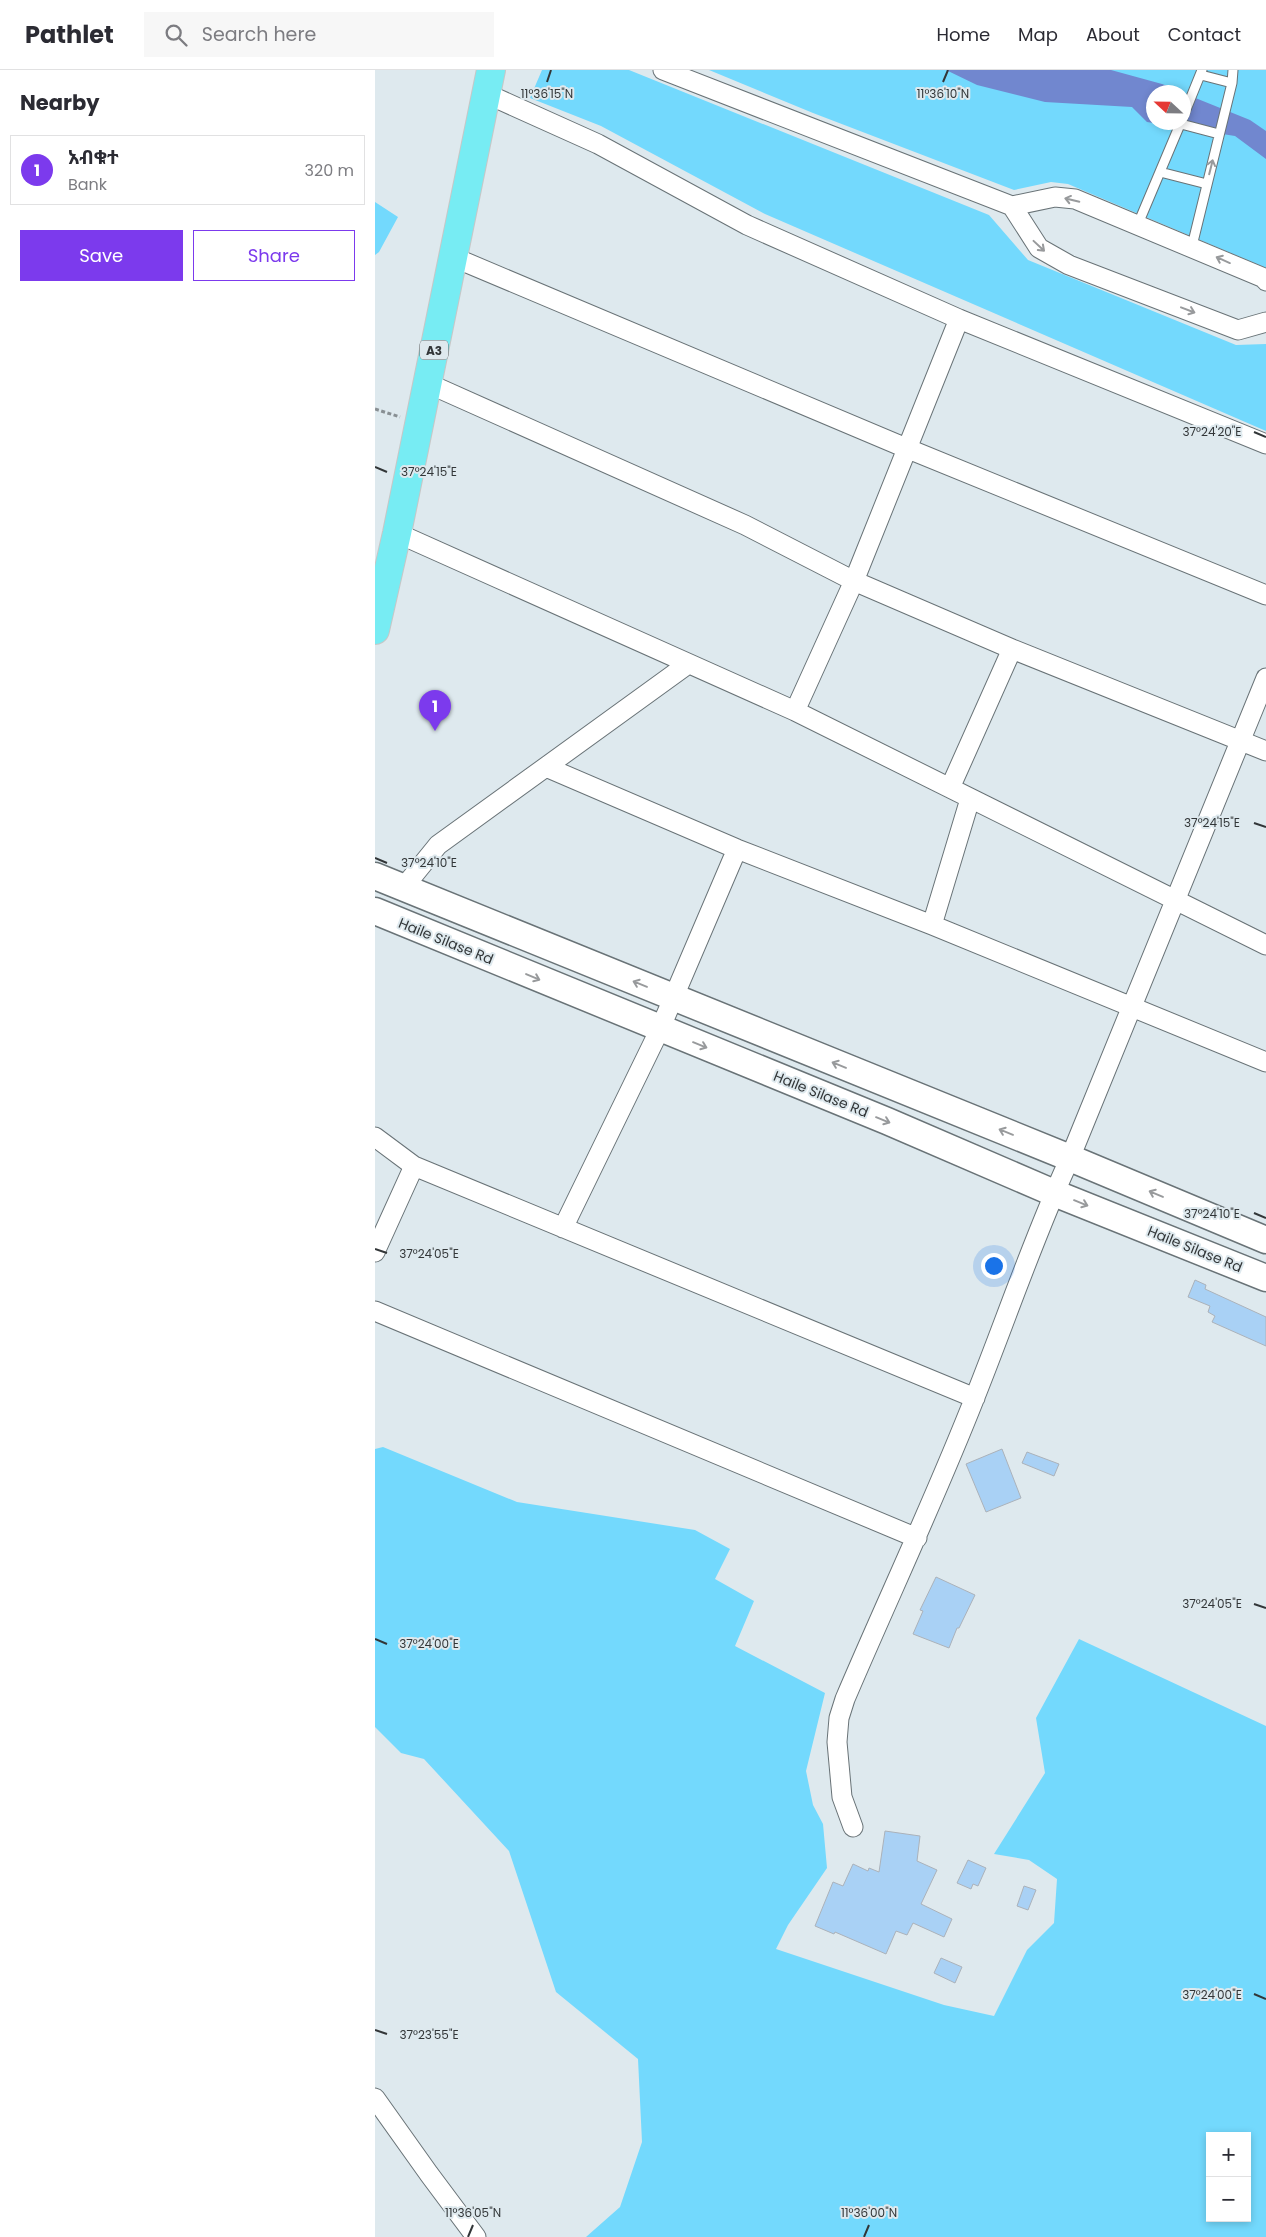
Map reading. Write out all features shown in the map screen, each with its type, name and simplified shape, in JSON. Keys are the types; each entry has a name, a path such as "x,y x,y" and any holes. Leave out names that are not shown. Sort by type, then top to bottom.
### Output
{"highway":[{"name":"A3","path":"375,630 397,533 489,82"}],"main road":[{"path":"375,876 1070,1158 1266,1240"},
{"name":"Haile Silase Rd","path":"375,912 887,1121 1054,1193 1266,1278"},
{"path":"503,964 516,933"}],"street":[{"path":"663,70 1012,206 1055,197 1075,199 1141,217 1194,239 1264,278 1266,281"},
{"path":"489,82 747,225 959,320 1266,444"},
{"path":"1012,206 1039,248 1069,265 1238,330 1266,322"},
{"path":"453,257 906,448 1266,595"},
{"path":"795,710 854,581 959,320"},
{"path":"427,383 745,525 854,581 1012,649 1266,751"},
{"path":"397,533 795,710 970,799 1266,945"},
{"path":"950,788 1012,649"},
{"path":"403,887 438,846 688,664"},
{"path":"853,1827 842,1797 837,1742 839,1718 845,1699 917,1538 975,1398 1054,1193 1266,678"},
{"path":"546,767 737,848 932,925 1266,1062"},
{"path":"932,925 970,799"},
{"path":"563,1228 675,998 737,848"},
{"path":"375,1136 415,1166 975,1398"},
{"path":"375,1252 415,1166"},
{"path":"375,1311 917,1538"},
{"path":"375,2098 476,2237"}],"lane":[{"path":"1194,239 1232,83 1233,70"},
{"path":"1191,99 1202,73 1232,83"},
{"path":"1191,124 1219,134"},
{"path":"1141,217 1178,130"},
{"path":"1161,172 1207,184"}],"shaded area":[{"path":"542,70 629,70 989,215 1028,260 1236,345 1266,344 1266,431 765,214 601,126 530,98"},
{"path":"709,70 1266,70 1266,268 1068,184 1051,182 1014,190 813,113"},
{"path":"946,70 1111,70 1165,85 1146,85 1146,121 1132,107 1045,102 977,85"},
{"path":"1191,96 1250,120 1266,131 1266,159 1235,136 1191,129"},
{"path":"375,202 398,217 379,252 375,255"},
{"path":"383,1447 517,1502 695,1530 730,1549 715,1579 754,1601 735,1646 825,1693 806,1771 813,1805 823,1824 827,1868 788,1925 776,1949 944,2005 994,2016 1027,1950 1054,1923 1057,1879 1029,1860 994,1854 1045,1773 1036,1718 1079,1639 1266,1726 1266,2237 586,2237 620,2207 642,2142 638,2059 556,1992 509,1851 424,1759 401,1753 375,1727 375,1449"}],"building":[{"path":"1195,1280 1206,1285 1205,1289 1266,1317 1266,1346 1212,1322 1215,1316 1208,1312 1210,1306 1188,1297"},
{"path":"1002,1449 1021,1498 986,1512 966,1464"},
{"path":"1027,1452 1059,1464 1054,1476 1022,1463"},
{"path":"936,1577 975,1595 959,1628 957,1628 949,1648 913,1634 923,1611 920,1610"},
{"path":"885,1831 920,1836 917,1861 937,1870 921,1904 952,1919 944,1937 913,1923 907,1935 896,1931 886,1954 835,1932 834,1934 815,1926 833,1882 843,1886 853,1864 868,1871 869,1868 879,1872"},
{"path":"968,1860 986,1868 978,1886 973,1884 971,1889 957,1883"},
{"path":"1024,1886 1036,1890 1028,1910 1017,1906"},
{"path":"941,1958 962,1967 955,1983 934,1973"}],"place":[{"name":"አብቁተ","path":"435,731"}]}
